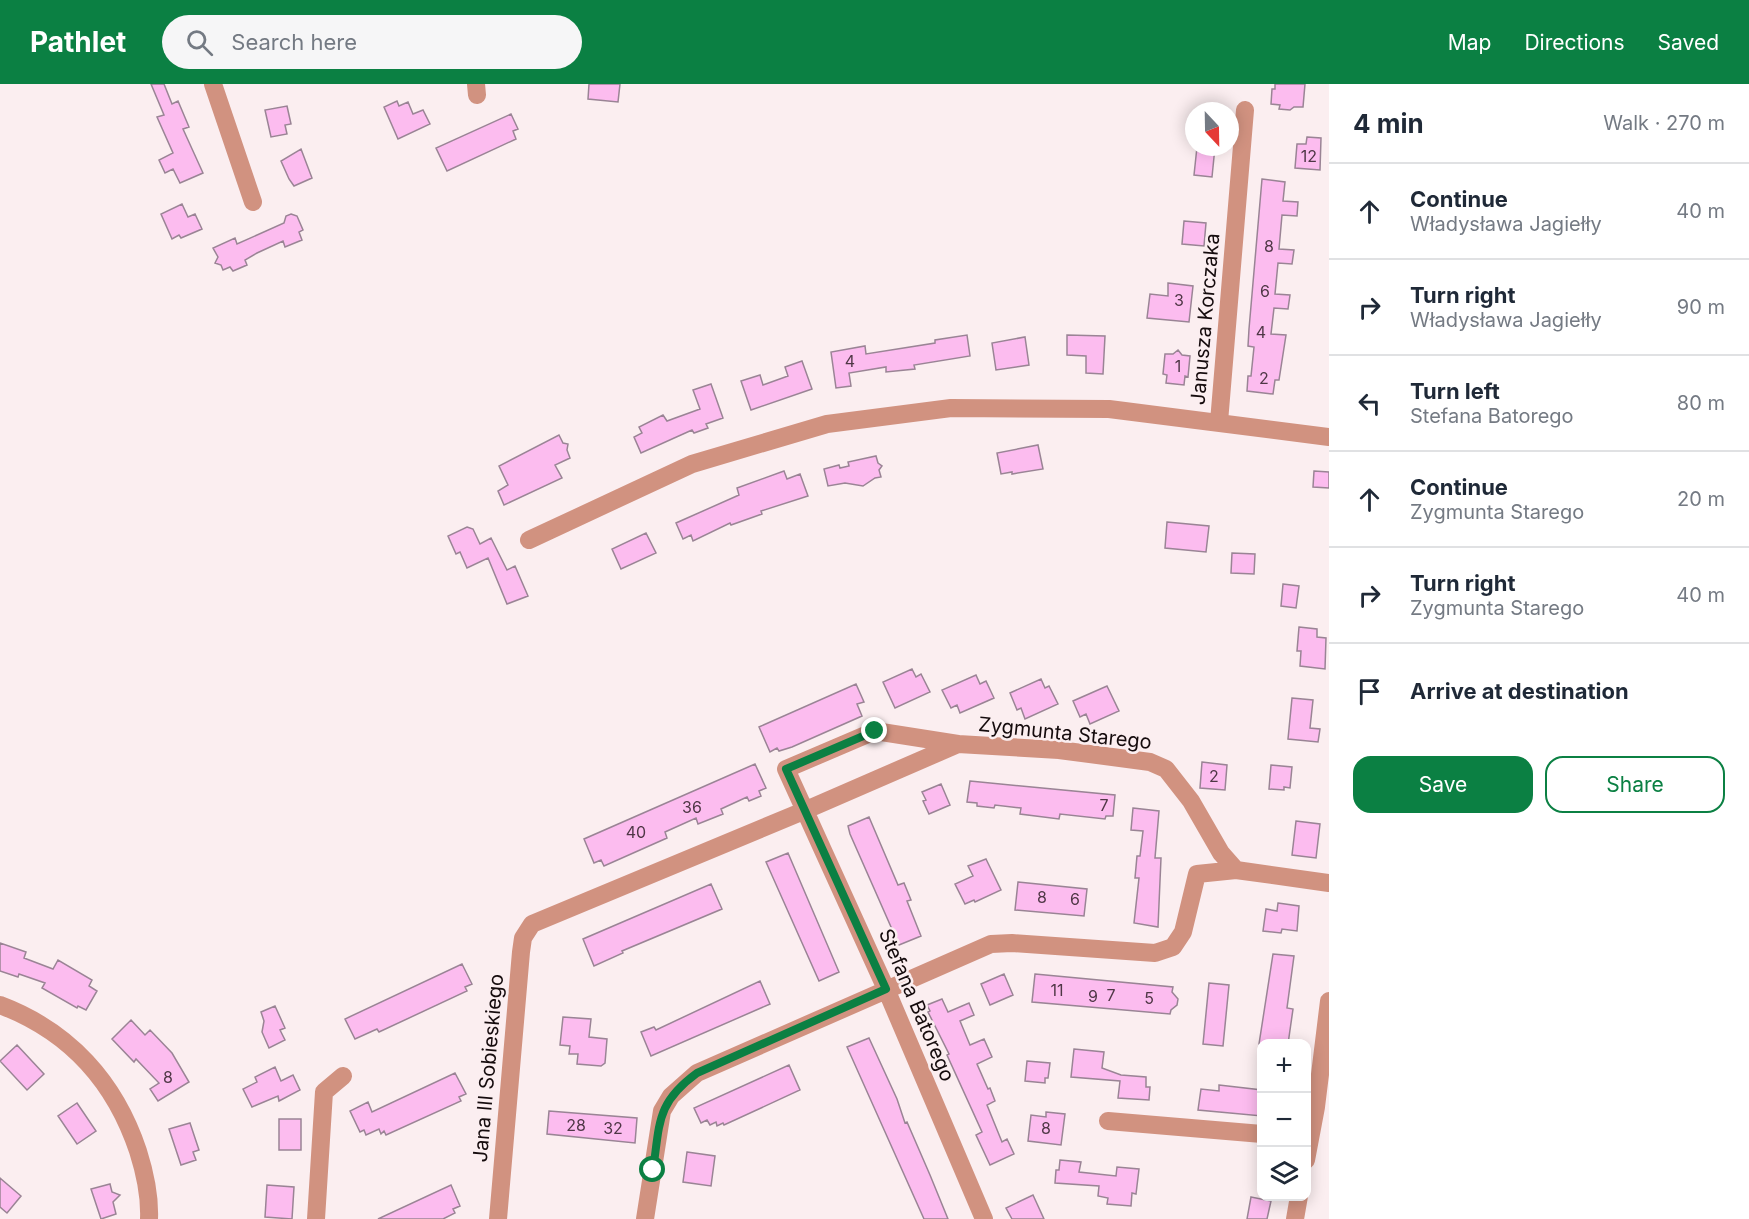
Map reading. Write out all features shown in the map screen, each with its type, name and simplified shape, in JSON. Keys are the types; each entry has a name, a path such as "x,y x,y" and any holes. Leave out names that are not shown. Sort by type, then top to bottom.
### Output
{"street":[{"path":"213,84 253,202"},
{"name":"Janusza Korczaka","path":"1245,110 1219,422 1329,437"},
{"path":"529,540 692,464 827,424 951,408 1108,409 1219,422"},
{"name":"Zygmunta Starego","path":"806,810 786,769 875,731 958,744 1059,750 1149,762 1166,769 1177,780 1221,853 1236,870"},
{"name":"Zygmunta Starego","path":"532,924 958,744"},
{"name":"Stefana Batorego","path":"806,810 886,989 984,1219"},
{"path":"645,1219 662,1111 671,1096 697,1073 990,944 1012,943 1155,953 1164,950 1173,946 1183,932 1197,874 1236,870 1329,883"},
{"name":"Jana III Sobieskiego","path":"498,1219 521,952 523,938 532,924"},
{"path":"1311,1134 1322,1108 1329,1001"},
{"path":"0,1005 41,1024 68,1045 90,1064 116,1099 143,1166 150,1206 149,1219"},
{"path":"316,1219 324,1092 343,1076"},
{"path":"1108,1121 1257,1134"},
{"path":"1295,1219 1298,1201"}],"building":[{"path":"151,84 164,84 172,104 178,101 189,127 183,129 203,173 180,183 173,169 165,173 159,160 173,153 157,117 164,115"},
{"path":"589,84 620,84 618,102 588,99"},
{"path":"1275,84 1305,84 1303,107 1294,107 1290,110 1279,109 1280,105 1271,104 1272,89 1275,89"},
{"path":"397,101 399,106 408,102 413,114 423,110 430,124 398,139 384,107"},
{"path":"287,106 291,124 285,125 287,134 271,137 265,110"},
{"path":"511,114 518,129 513,131 516,139 447,171 436,148"},
{"path":"1307,137 1321,138 1320,170 1295,168 1297,144 1306,144"},
{"path":"301,149 312,178 294,186 281,161"},
{"path":"1196,156 1214,156 1212,177 1194,175"},
{"path":"1262,179 1285,182 1283,201 1298,202 1297,216 1282,215 1279,249 1294,250 1292,264 1278,263 1275,294 1290,295 1288,309 1274,308 1271,334 1286,335 1279,380 1275,380 1273,394 1247,391 1254,347 1248,346"},
{"path":"182,204 188,217 195,214 202,229 181,238 179,235 172,239 161,214"},
{"path":"291,214 297,216 303,230 299,232 302,240 285,247 283,241 245,260 247,265 233,271 230,267 223,270 221,265 215,263 218,257 213,248 235,238 237,244 284,223 286,216"},
{"path":"1184,221 1206,223 1204,246 1182,244"},
{"path":"1168,283 1193,286 1189,322 1147,318 1150,294 1168,296"},
{"path":"967,335 970,356 914,365 915,369 886,372 886,367 849,373 851,386 836,388 831,352 865,346 866,354 935,343 935,340"},
{"path":"1067,335 1105,336 1103,374 1086,373 1086,356 1067,355"},
{"path":"1025,337 1029,365 996,370 992,343"},
{"path":"1178,350 1182,355 1190,356 1188,377 1185,376 1184,385 1166,383 1167,375 1163,374 1165,354 1173,354"},
{"path":"802,361 812,389 751,410 741,381 760,375 763,385 788,376 785,367"},
{"path":"711,384 723,418 706,424 708,428 694,433 692,430 641,453 634,437 642,433 639,427 663,415 667,421 700,409 693,390"},
{"path":"559,435 563,443 568,444 567,450 570,458 555,465 562,478 504,505 498,491 508,485 499,466"},
{"path":"1038,445 1043,469 1001,474 997,453"},
{"path":"876,456 878,463 882,466 879,470 881,477 863,486 845,483 828,486 824,469 839,465 840,468 849,466 848,462"},
{"path":"784,471 787,479 800,474 808,496 761,511 762,514 731,525 730,523 693,541 691,535 683,539 676,523 739,495 737,488"},
{"path":"1314,471 1329,472 1329,488 1313,487"},
{"path":"1167,522 1209,526 1206,552 1165,548"},
{"path":"467,527 473,529 480,544 491,538 507,570 515,566 528,596 507,604 488,558 467,568 460,552 456,554 448,536"},
{"path":"646,533 656,553 621,569 612,549"},
{"path":"1232,553 1255,554 1254,574 1231,573"},
{"path":"1283,584 1299,586 1296,608 1281,606"},
{"path":"1299,627 1317,629 1317,637 1326,638 1325,669 1300,666 1301,651 1297,651"},
{"path":"912,669 916,677 921,674 930,692 895,708 883,682"},
{"path":"976,675 980,684 986,681 994,698 960,713 957,705 951,708 942,690"},
{"path":"1041,679 1045,688 1049,686 1058,704 1025,719 1021,708 1017,710 1010,693"},
{"path":"856,684 864,702 857,704 862,716 792,747 779,751 777,748 770,752 759,727"},
{"path":"1107,686 1119,711 1090,724 1086,714 1080,717 1073,701"},
{"path":"1292,698 1313,700 1310,728 1320,729 1318,742 1288,739"},
{"path":"1202,762 1227,765 1225,790 1200,788"},
{"path":"755,764 766,788 759,791 761,796 749,801 747,797 721,809 723,814 698,824 696,818 665,832 667,838 604,866 601,860 594,863 584,839"},
{"path":"1271,765 1292,767 1290,788 1269,789"},
{"path":"970,781 1115,795 1113,816 1106,816 1105,819 1060,814 1059,819 1020,814 1021,808 995,805 994,808 977,806 977,803 967,802"},
{"path":"941,784 950,805 929,814 922,792"},
{"path":"1133,808 1159,811 1155,858 1161,858 1158,927 1134,923 1139,878 1135,878 1137,856 1140,856 1143,831 1131,830"},
{"path":"869,817 898,885 904,883 911,900 907,901 921,936 899,945 848,826"},
{"path":"1296,821 1320,824 1316,858 1292,855"},
{"path":"788,853 839,972 819,981 766,862"},
{"path":"986,859 1001,890 965,904 955,884 973,876 968,866"},
{"path":"1018,882 1087,889 1084,916 1015,910"},
{"path":"711,884 722,909 622,951 623,953 594,966 583,939"},
{"path":"1278,903 1299,906 1297,931 1282,929 1281,933 1263,931 1266,909 1277,911"},
{"path":"0,943 26,952 24,958 53,969 58,960 92,980 89,986 97,991 86,1010 78,1006 77,1008 42,988 45,983 19,974 18,977 0,971"},
{"path":"1273,954 1294,956 1287,1008 1293,1009 1289,1039 1260,1039"},
{"path":"462,964 472,984 465,987 467,991 379,1032 377,1029 355,1039 345,1019"},
{"path":"1004,974 1013,995 990,1005 981,984"},
{"path":"1035,974 1173,987 1172,992 1178,999 1177,1005 1170,1014 1032,1002"},
{"path":"760,981 770,1004 651,1056 641,1032 654,1027 656,1030"},
{"path":"1209,983 1229,985 1223,1046 1203,1044"},
{"path":"942,999 948,1012 969,1003 974,1015 960,1021 970,1045 984,1039 992,1057 977,1064 995,1101 987,1105 1002,1142 1007,1139 1014,1154 990,1165 976,1135 982,1132 947,1055 949,1054 928,1012 930,1011 927,1005"},
{"path":"275,1006 285,1028 280,1030 285,1040 269,1048 262,1032 264,1021 261,1012"},
{"path":"563,1017 591,1019 589,1037 607,1039 605,1063 601,1066 577,1064 578,1054 569,1054 570,1046 560,1045"},
{"path":"131,1020 145,1035 150,1030 172,1053 189,1082 158,1101 150,1089 159,1083 136,1059 134,1062 112,1039"},
{"path":"869,1038 948,1219 924,1219 847,1047"},
{"path":"17,1045 44,1074 27,1090 0,1061"},
{"path":"1074,1049 1104,1052 1102,1068 1121,1075 1146,1077 1146,1087 1150,1087 1149,1100 1118,1098 1120,1081 1071,1077"},
{"path":"1027,1061 1050,1063 1045,1083 1025,1081"},
{"path":"789,1065 800,1090 724,1125 723,1123 717,1126 716,1122 710,1125 707,1120 701,1123 694,1108"},
{"path":"275,1067 281,1081 293,1075 300,1090 279,1101 278,1096 252,1107 243,1089 257,1082 255,1077"},
{"path":"455,1073 466,1094 459,1097 461,1101 386,1135 384,1131 381,1134 379,1129 366,1135 364,1130 360,1132 350,1111 368,1102 372,1112"},
{"path":"1219,1085 1257,1089 1257,1116 1198,1110 1201,1089 1219,1091"},
{"path":"77,1103 96,1131 77,1144 58,1116"},
{"path":"549,1111 637,1118 635,1143 547,1134"},
{"path":"1046,1112 1065,1114 1061,1145 1028,1141 1031,1115 1046,1117"},
{"path":"279,1119 301,1119 301,1150 279,1150"},
{"path":"190,1123 199,1150 193,1152 196,1160 181,1165 169,1129"},
{"path":"687,1152 715,1156 711,1186 683,1182"},
{"path":"1060,1160 1081,1162 1079,1172 1116,1176 1117,1167 1139,1169 1136,1194 1132,1193 1131,1206 1107,1204 1108,1198 1098,1196 1099,1186 1055,1183"},
{"path":"0,1178 21,1196 7,1213 0,1207"},
{"path":"110,1184 112,1192 120,1195 113,1202 116,1214 101,1219 91,1189"},
{"path":"267,1185 294,1187 292,1219 265,1217"},
{"path":"451,1185 460,1206 453,1209 455,1213 443,1219 378,1219"},
{"path":"1033,1195 1044,1219 1012,1219 1006,1208"},
{"path":"1251,1197 1257,1198 1257,1201 1271,1201 1267,1219 1247,1219"}],"route":[{"path":"653,1170 662,1111 671,1096 683,1083 697,1073 886,989 786,769 875,731"}]}
